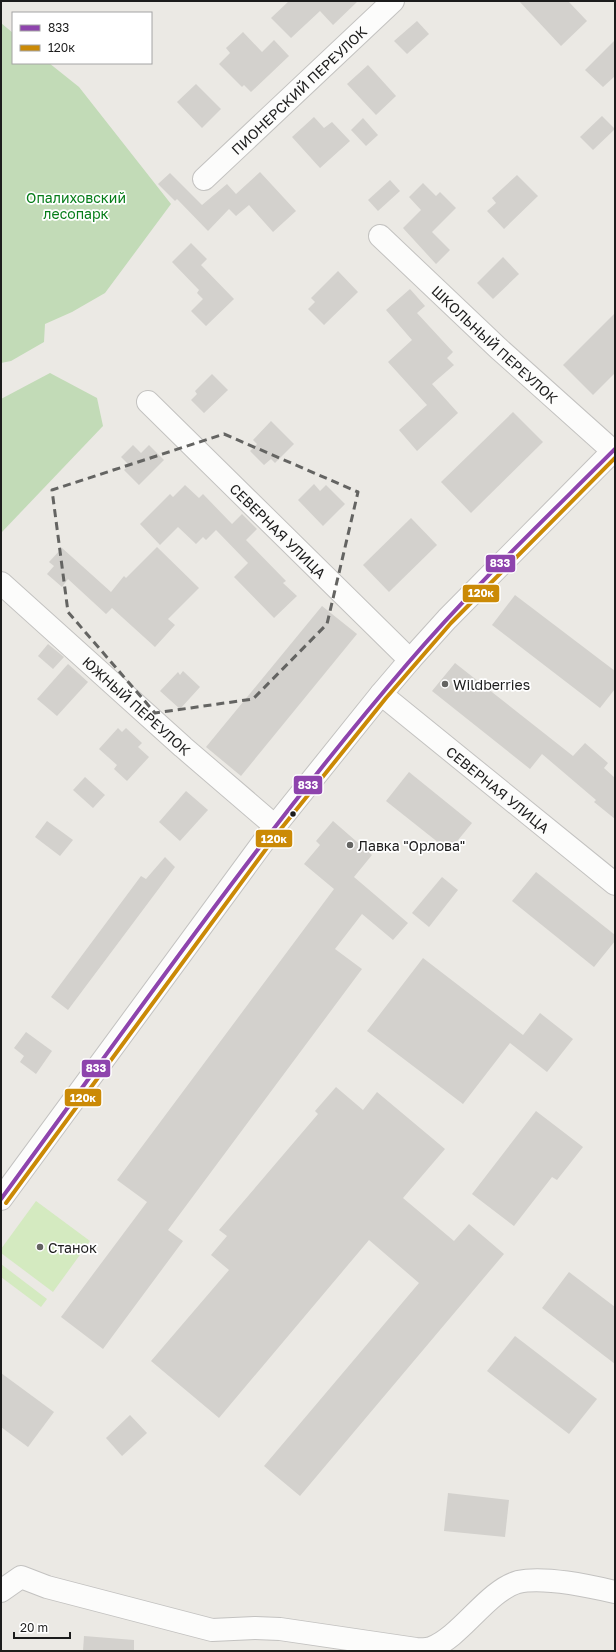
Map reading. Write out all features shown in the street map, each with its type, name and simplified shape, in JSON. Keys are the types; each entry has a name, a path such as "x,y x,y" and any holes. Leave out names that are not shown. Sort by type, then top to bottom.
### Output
{"street":[{"name":"ПИОНЕРСКИЙ ПЕРЕУЛОК","path":"204,179 393,1"},
{"name":"ШКОЛЬНЫЙ ПЕРЕУЛОК","path":"380,236 498,348 614,450"},
{"name":"СЕВЕРНАЯ УЛИЦА","path":"148,402 410,660"},
{"path":"1,1199 274,826 381,694 410,660 614,450"},
{"name":"ЮЖНЫЙ ПЕРЕУЛОК","path":"1,583 183,747 274,826"},
{"name":"СЕВЕРНАЯ УЛИЦА","path":"381,694 615,884"},
{"path":"1,1591 21,1577 47,1587 212,1630 254,1628 280,1629 416,1649 429,1649 442,1643 497,1595 517,1583 539,1579 615,1592"}],"highlighted area":[{"path":"224,434 358,492 327,624 253,699 155,713 68,612 52,490"}],"green space":[{"name":"Опалиховский лесопарк","path":"1,23 12,32 12,64 50,64 79,87 171,204 105,293 72,312 45,324 44,342 11,361 1,363"},
{"path":"50,373 97,398 103,426 1,533 1,399"},
{"path":"36,1201 90,1241 53,1292 1,1253 1,1249"},
{"path":"1,1264 47,1299 41,1307 1,1277"}],"building":[{"path":"289,1 358,1 333,25 320,11 291,38 271,18"},
{"path":"519,1 568,1 587,21 561,46"},
{"path":"417,21 429,34 407,54 394,41"},
{"path":"243,32 262,52 274,40 289,56 251,92 244,85 242,87 219,64 230,53 226,48"},
{"path":"615,40 615,76 603,87 585,70"},
{"path":"368,65 396,96 376,115 347,84"},
{"path":"196,84 221,109 202,128 177,102"},
{"path":"602,116 615,129 593,150 580,137"},
{"path":"314,117 324,128 332,122 350,141 320,168 292,137"},
{"path":"363,118 378,135 366,146 351,130"},
{"path":"260,172 296,211 273,232 249,205 236,216 229,209 208,231 177,199 175,201 158,184 170,173 202,205 227,184 236,194"},
{"path":"517,175 538,196 504,229 487,211 496,203 492,198"},
{"path":"390,180 400,191 378,211 368,200"},
{"path":"423,183 436,196 440,192 456,208 432,232 450,250 436,264 403,228 421,210 409,197"},
{"path":"191,243 207,259 201,265 234,299 206,326 191,311 203,299 197,293 199,290 172,262"},
{"path":"503,257 519,274 493,299 477,283"},
{"path":"338,271 358,292 324,325 308,309 315,302 311,298"},
{"path":"410,289 425,306 417,313 453,352 447,358 454,365 432,384 458,413 417,451 399,430 427,405 388,362 412,340 386,310"},
{"path":"615,313 615,373 593,395 563,365"},
{"path":"212,374 228,390 204,413 191,400 197,394 195,391"},
{"path":"513,412 543,442 471,513 441,482"},
{"path":"271,421 294,444 275,463 271,459 264,465 250,451 257,444 253,440"},
{"path":"133,445 141,453 149,445 164,460 139,485 124,470 129,465 121,457"},
{"path":"314,484 320,491 326,485 345,504 323,526 298,500"},
{"path":"185,485 199,498 203,494 232,524 242,514 257,529 246,540 286,581 283,583 297,596 274,618 234,577 248,563 216,530 206,540 203,537 196,544 178,527 160,545 140,524 170,494 173,497"},
{"path":"411,518 437,545 389,592 363,565"},
{"path":"157,547 199,588 168,619 175,625 155,647 112,608 106,614 68,579 62,587 47,574 54,566 49,562 62,548 111,592 124,576 126,578"},
{"path":"515,595 615,671 615,689 600,708 492,625"},
{"path":"322,606 357,634 241,776 206,747"},
{"path":"48,644 64,657 53,669 38,656"},
{"path":"455,663 573,756 585,743 608,763 604,768 615,778 615,819 594,802 596,800 542,754 530,769 432,691"},
{"path":"68,664 88,682 57,716 37,699"},
{"path":"183,671 200,687 180,709 160,691 178,672 180,675"},
{"path":"118,728 122,732 126,728 142,743 138,747 149,757 127,781 114,769 117,765 99,749"},
{"path":"409,772 472,823 449,851 386,801"},
{"path":"85,777 105,795 93,808 73,790"},
{"path":"186,791 208,810 180,841 159,822"},
{"path":"47,821 73,840 60,856 35,837"},
{"path":"333,821 372,855 354,877 408,923 393,940 362,914 335,949 362,969 168,1230 183,1241 103,1349 61,1317 147,1202 117,1180 334,889 304,864 320,845 316,841"},
{"path":"165,857 175,867 68,1010 51,997 141,876 146,879"},
{"path":"536,872 615,935 615,941 594,967 512,901"},
{"path":"442,877 458,890 429,927 412,913"},
{"path":"423,958 523,1035 540,1013 573,1039 547,1072 510,1043 463,1104 367,1031"},
{"path":"26,1032 52,1051 36,1074 20,1062 24,1056 14,1048"},
{"path":"336,1087 363,1110 377,1092 445,1149 403,1198 454,1241 469,1224 504,1254 300,1496 264,1466 419,1283 369,1240 219,1418 151,1361 229,1270 211,1255 227,1236 219,1230 318,1114 315,1111"},
{"path":"536,1111 583,1147 557,1180 552,1177 514,1226 472,1194"},
{"path":"569,1272 615,1307 615,1364 542,1308"},
{"path":"515,1336 597,1399 569,1434 487,1371"},
{"path":"1,1373 54,1412 28,1447 1,1427"},
{"path":"130,1415 147,1433 122,1456 106,1438"},
{"path":"448,1493 509,1500 505,1537 444,1531"},
{"path":"84,1636 134,1640 134,1651 83,1651"}],"transit line":[{"name":"833","path":"1,1199 250,860 354,727 432,635 509,554 615,449"},
{"name":"120к","path":"6,1203 280,830 386,698 451,623 615,458"}],"place":[{"name":"Wildberries","path":"445,684"},
{"name":"Лавка \"Орлова\"","path":"350,845"},
{"name":"Станок","path":"40,1247"}]}
